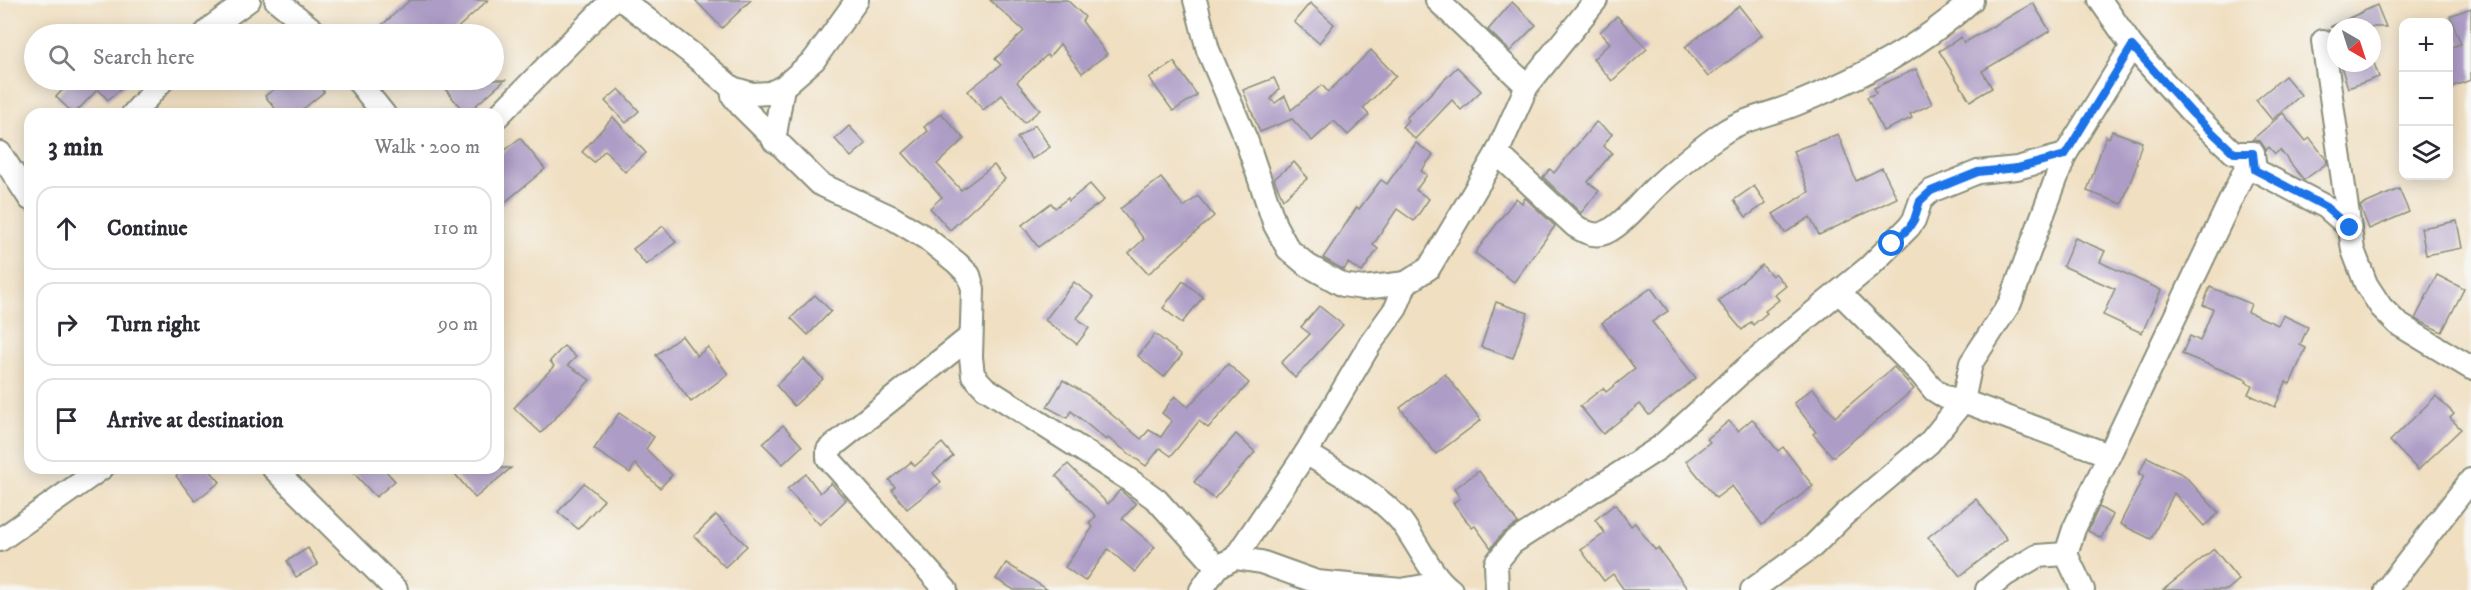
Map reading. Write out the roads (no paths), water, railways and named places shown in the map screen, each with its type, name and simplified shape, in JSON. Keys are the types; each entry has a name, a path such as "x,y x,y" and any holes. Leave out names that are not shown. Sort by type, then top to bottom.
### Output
{"street":[{"path":"218,24 249,0"},
{"path":"276,0 306,24"},
{"path":"504,110 612,0"},
{"path":"622,0 732,88 752,94 770,93 783,87 814,60 857,0"},
{"path":"1195,0 1208,50 1247,142 1275,225 1288,249 1307,265 1343,285 1363,288 1406,283 1429,268 1497,153 1527,86 1596,0"},
{"path":"1437,0 1527,86"},
{"path":"1497,153 1575,226 1588,233 1601,234 1617,225 1697,152 1726,131 1743,121 1777,112 1811,98 1900,55 1945,25 1972,0"},
{"path":"2100,0 2132,46 2192,113 2234,153 2253,153"},
{"path":"2323,41 2353,250 2366,284 2381,308 2398,324 2471,368"},
{"path":"1752,590 1831,531 1845,514 1929,443 1963,401 1971,363 2010,303 2065,155 2132,46"},
{"path":"774,141 783,87"},
{"path":"732,88 733,96 741,106 820,184 891,217 926,238 969,275 973,289 971,336 973,375 985,388 1128,478 1226,562 1261,562 1317,582 1401,590 1446,586 1399,519 1370,494 1306,453"},
{"path":"139,108 154,90"},
{"path":"365,90 379,108"},
{"path":"0,153 8,176 24,193"},
{"path":"2253,153 2255,170 2326,207 2350,228"},
{"path":"2083,590 2066,554 2074,529 2253,153"},
{"path":"1497,590 1496,563 1512,543 1659,448 1745,369 1869,267 1909,228 1920,201 1931,191 1978,172 2017,168 2065,155"},
{"path":"1201,590 1226,562 1306,453 1370,344 1396,308 1406,283"},
{"path":"1839,292 1934,390 1945,397 1963,401 2109,455"},
{"path":"935,586 828,458 828,450 971,336"},
{"path":"0,540 94,474"},
{"path":"279,474 396,590"},
{"path":"2386,590 2471,480"},
{"path":"1987,590 2005,575 2037,556 2066,554"}]}
